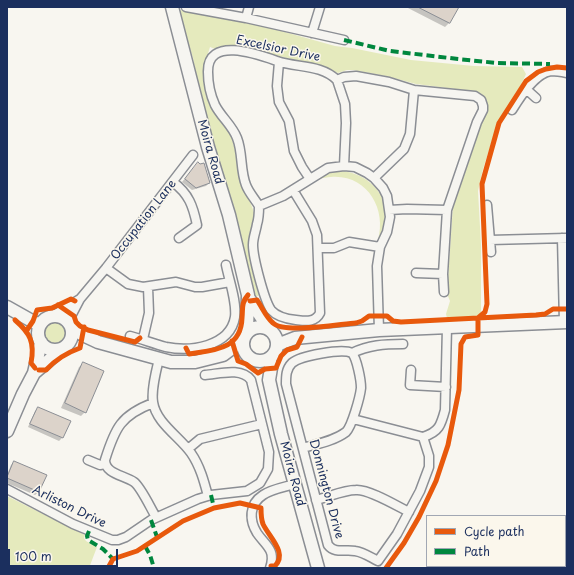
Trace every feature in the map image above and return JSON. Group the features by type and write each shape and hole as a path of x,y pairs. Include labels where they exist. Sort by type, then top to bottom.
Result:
{"street":[{"name":"Moira Road","path":"172,7 208,147 229,215 248,298 245,336"},
{"path":"186,7 246,18 344,40"},
{"path":"246,18 249,7"},
{"path":"312,33 320,7"},
{"name":"Excelsior Drive","path":"259,206 246,187 239,148 235,135 220,113 212,96 208,81 207,66 209,60 217,53 230,50 246,52 280,62 326,72 337,80"},
{"path":"280,62 277,86 279,102 289,121 294,151 310,179"},
{"path":"512,110 526,89 536,79 551,71 567,73"},
{"path":"344,166 346,123 345,104 337,80 356,76 389,82 414,90 475,96 481,100 483,106 447,210 443,274 444,292"},
{"path":"526,89 536,98"},
{"path":"374,178 404,149 410,134 414,90"},
{"name":"Occupation Lane","path":"80,299 106,268 193,155"},
{"path":"293,190 312,221 317,235 320,314 315,319 310,321 288,320 271,310 254,252 254,239 259,206 283,196 328,168 344,166 355,167 374,178 383,188 387,196 390,217 387,232 380,247 377,266 379,330"},
{"path":"173,182 182,188 193,206 197,225 179,238"},
{"path":"487,205 491,252"},
{"path":"389,210 407,208 447,210"},
{"path":"277,345 295,338 379,330 565,322 564,238 490,240"},
{"path":"318,248 334,248 350,242 380,247"},
{"path":"130,336 166,347 186,348 210,344 222,338 230,329 235,316 234,303 226,265"},
{"path":"106,268 128,284 139,287 148,287 176,282 195,287 202,287 230,282"},
{"path":"416,273 443,274"},
{"path":"143,339 149,313 148,287"},
{"name":"Moira Road","path":"248,298 271,331"},
{"path":"80,299 54,315 46,318 39,325 38,337 40,342 44,346 53,350 98,342"},
{"path":"34,373 64,348 72,339 70,325 80,299"},
{"path":"7,307 39,325"},
{"path":"54,315 59,316 83,335 98,342 175,362 195,362 223,355 255,327 260,326 271,331 285,333 295,338"},
{"path":"353,419 423,437 434,432 442,423 445,410 447,327"},
{"path":"223,355 231,358 259,361 270,358 276,350 277,345 275,336 271,331"},
{"path":"245,336 244,350 251,359"},
{"path":"7,431 34,373 40,342"},
{"name":"Donnington Drive","path":"403,344 379,344 369,346 352,353 338,352 300,358 295,360 288,368 286,384 327,542 330,548 337,551 355,551 378,561 397,534 409,512 420,491 429,467 429,456 423,437"},
{"path":"303,448 340,436 349,428 361,390 358,369 352,353"},
{"name":"Moira Road","path":"270,358 271,368 269,380 281,434 318,568"},
{"path":"159,359 153,403 156,412 166,426 188,449 200,469 208,496"},
{"name":"Moira Road","path":"251,359 269,380"},
{"path":"411,370 410,385 446,387"},
{"name":"Arliston Drive","path":"7,489 73,524 112,540 118,540 126,537 156,517 186,504 208,496 248,491 256,487 264,479 268,469 269,458 253,385 248,376 239,372 205,376"},
{"path":"153,403 137,410 119,426 107,452 105,464 108,469 136,484 156,517"},
{"path":"188,449 200,439 262,424"},
{"path":"88,460 100,465 105,464"},
{"path":"270,568 272,558 271,551 253,524 253,506 263,495 295,484"},
{"path":"316,500 352,490 361,490 409,512"}],"green space":[{"path":"187,9 256,24 335,46 411,60 474,66 522,67 526,74 497,125 483,169 478,191 481,245 481,312 478,317 447,318 446,314 450,301 447,294 453,205 477,130 488,108 486,99 481,94 463,90 416,84 386,76 353,70 338,73 320,66 244,48 220,46 215,49 210,47 205,63 208,98 217,115 231,135 241,182 256,218 250,235 250,251 260,295 255,297 249,288 199,93 193,58 178,11"},
{"path":"340,171 356,174 364,178 381,196 386,215 379,240 380,217 377,206 364,187 355,181 344,178 328,177 307,183 325,174"},
{"path":"56,322 60,323 66,329 66,337 60,343 56,344 52,343 46,337 45,333 46,329 52,323"},
{"path":"7,496 85,535 84,538 86,541 97,547 89,568 7,568"}],"building":[{"path":"418,7 459,7 450,23"},
{"path":"198,162 200,164 204,163 210,183 196,188 185,179"},
{"path":"83,362 104,371 86,413 65,403"},
{"path":"38,407 71,421 63,438 30,424"},
{"path":"14,461 47,475 39,492 7,478"}],"marked path":[{"path":"344,40 390,51 458,59 497,63 550,64"},
{"path":"211,495 214,508"},
{"path":"151,520 157,537"},
{"path":"89,531 87,536 88,540 103,549 113,559"},
{"path":"145,546 150,555 154,568"}],"cycle path":[{"path":"386,568 404,543 419,517 436,481 448,445 459,390 461,344 465,337 478,335 478,318 485,312 487,304 482,184 499,123 526,81 538,72 546,69 557,67 567,68"},
{"path":"186,348 189,354 207,351 224,346 237,337 242,318 243,303 248,295"},
{"path":"27,330 33,321 37,310 52,308 71,299 75,301"},
{"path":"250,301 257,300 273,323 288,328 356,323 369,316 387,316 393,321 401,322 536,315 545,314 553,309 567,309"},
{"path":"58,305 74,316 76,322 80,326 88,330 135,342 140,338"},
{"path":"15,320 30,338 32,344 31,363 35,368"},
{"path":"39,370 46,370 62,357 80,348 84,327"},
{"path":"232,341 238,361 246,364 258,373 265,369 276,368 281,356 287,350 297,347 302,337"},
{"path":"108,568 113,559 137,551 183,521 214,508 240,503 261,508 261,518 263,524 278,550 278,561 275,566 271,566"}]}
